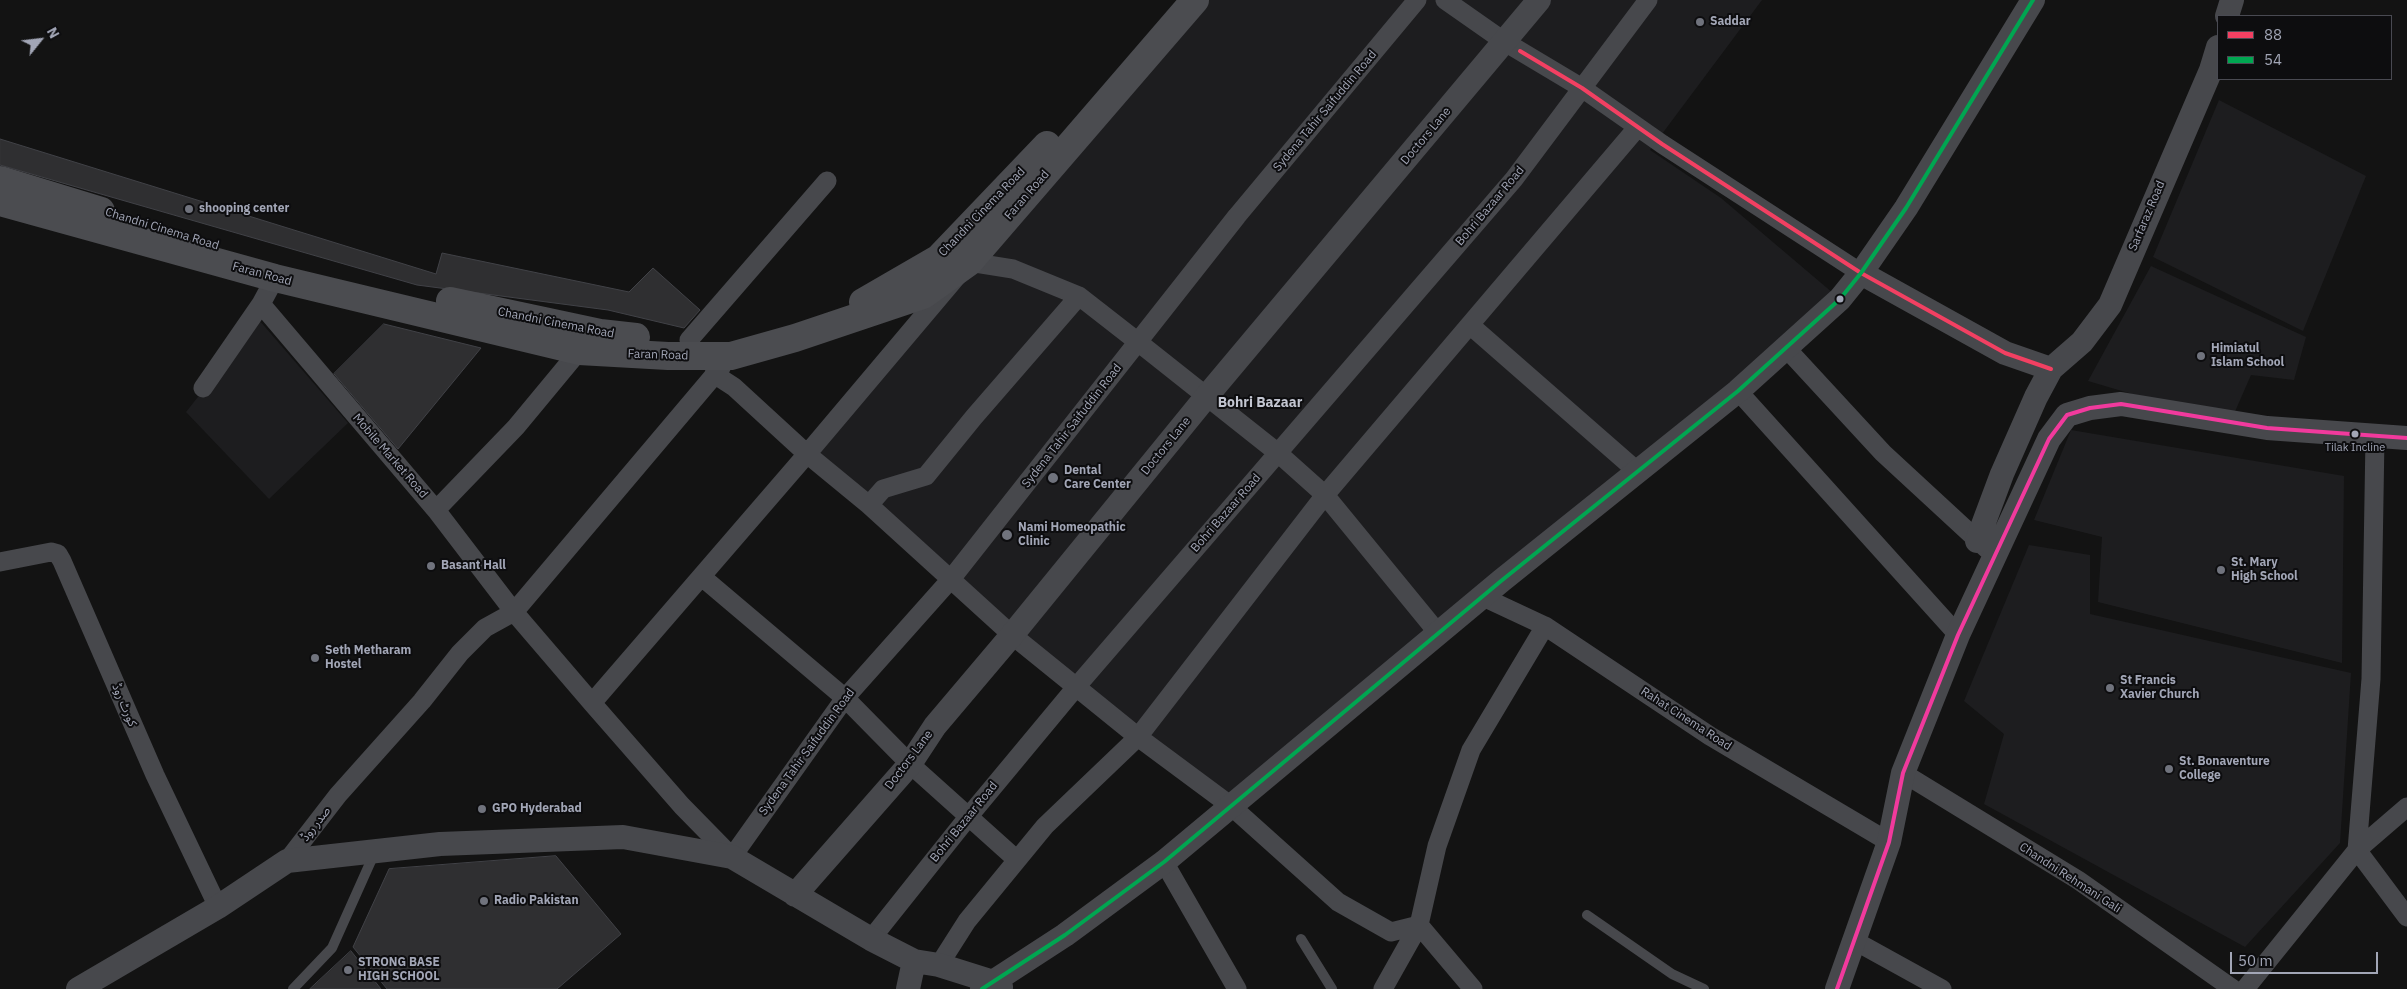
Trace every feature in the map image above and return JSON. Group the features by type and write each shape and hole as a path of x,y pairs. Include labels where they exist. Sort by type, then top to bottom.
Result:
{"main road":[{"name":"Chandni Cinema Road","path":"0,180 267,261 600,333 690,340 765,334 821,319 859,304 888,290 939,258 1121,68 1179,0"},
{"name":"Faran Road","path":"0,202 275,278 579,351 668,356 723,365 795,338 923,295 969,262 1195,0"}],"street":[{"name":"Sydena Tahir Saifuddin Road","path":"732,857 845,698 951,579 1236,216 1417,0"},
{"path":"1445,0 1505,42 1582,88 1637,128 1861,273 2005,352 2051,369 2036,397 2002,474 1985,548 1958,634 1903,773 1889,842 1838,989"},
{"name":"Doctors Lane","path":"795,895 910,764 935,726 1012,635 1206,397 1539,0"},
{"name":"Bohri Bazaar Road","path":"871,939 969,816 1077,686 1514,178 1648,0"},
{"path":"287,861 377,849 440,844 623,838 732,857 871,939 914,961 939,965 994,987 1164,862 1501,581 1738,391 1787,349 1840,299 1861,273 1906,208 2033,0"},
{"path":"2227,15 2232,0"},
{"name":"Sarfaraz Road","path":"2051,369 2082,342 2110,305 2211,70 2217,50"},
{"path":"939,965 966,921 1045,826 1138,737 1325,495 1637,128"},
{"path":"690,340 827,181"},
{"path":"592,703 702,577 969,262 1013,269 1079,296 1138,342 1278,453 1325,495 1438,633"},
{"path":"203,388 261,304 275,278"},
{"path":"869,505 883,489 926,476 974,417 1079,296"},
{"name":"Mobile Market Road","path":"261,304 436,510 514,612 682,806 732,857"},
{"path":"1470,325 1638,472"},
{"path":"1787,349 1883,453 1985,548"},
{"path":"436,510 516,427 579,351"},
{"path":"514,612 723,365 734,387 807,454 869,505 1012,635 1138,737 1231,806 1338,902 1391,932 1419,925"},
{"path":"1738,391 1958,634"},
{"path":"1985,548 2049,439 2067,415 2090,408 2121,404 2267,428 2407,438"},
{"path":"2375,436 2371,679 2357,850 2407,916"},
{"name":"کورٹ روڈ","path":"0,562 50,552 58,554 155,775 218,907"},
{"path":"702,577 845,698 910,764 1017,860"},
{"name":"Rahat Cinema Road","path":"1483,597 1545,626 1710,736 1889,842"},
{"name":"صدر روڈ","path":"78,989 218,907 287,861 338,795 422,701 460,653 485,628 514,612"},
{"path":"1383,989 1419,925 1437,846 1471,750 1545,626"},
{"name":"Chandni Rehmani Gali","path":"1903,773 2078,880 2233,989"},
{"path":"2245,989 2357,850 2407,807"},
{"path":"1164,862 1237,989"},
{"path":"1419,925 1473,989"},
{"path":"1855,941 1942,989"},
{"path":"908,989 914,961"}],"lane":[{"path":"293,989 332,948 377,849"},
{"path":"1587,915 1672,974 1704,989"},
{"path":"1301,940 1332,989"}],"shaded area":[{"name":"Bohri Bazaar","path":"1196,0 1762,0 1650,150 1721,198 1840,299 1231,806 807,454"},
{"path":"2219,100 2366,176 2303,331 2153,257"},
{"name":"Himiatul Islam School","path":"2151,266 2306,337 2294,380 2251,375 2230,423 2088,381"},
{"path":"259,320 348,423 269,499 186,412"},
{"name":"St. Mary High School","path":"2071,430 2344,476 2342,663 2098,602 2102,537 2034,520"},
{"name":"St. Bonaventure College","path":"2029,545 2090,555 2090,614 2351,673 2340,843 2245,947 1984,804 2004,734 1964,701"}],"building":[{"name":"shooping center","path":"0,139 436,274 442,253 629,292 653,268 700,310 684,328 608,310 417,285 0,165"},
{"path":"384,324 481,348 398,449 334,374"},
{"name":"Radio Pakistan","path":"556,856 621,934 557,989 387,989 353,947 389,869"},
{"name":"STRONG BASE HIGH SCHOOL","path":"351,951 381,989 310,989"}],"transit line":[{"name":"54","path":"982,989 1065,935 1164,862 1501,581 1738,391 1840,299 1861,273 1906,208 2033,0"},
{"name":"88","path":"1520,51 1582,88 1662,144 1861,273 2005,353 2051,369"},
{"path":"1837,989 1889,842 1903,773 1958,635 2049,439 2067,415 2090,408 2121,404 2267,428 2407,438"}],"place":[{"name":"Saddar","path":"1700,22"},
{"name":"shooping center","path":"189,209"},
{"name":"Himiatul Islam School","path":"2201,356"},
{"name":"Tilak Incline","path":"2355,434"},
{"name":"Dental Care Center","path":"1053,478"},
{"name":"Nami Homeopathic Clinic","path":"1007,535"},
{"name":"Basant Hall","path":"431,566"},
{"name":"St. Mary High School","path":"2221,570"},
{"name":"Seth Metharam Hostel","path":"315,658"},
{"name":"St Francis Xavier Church","path":"2110,688"},
{"name":"St. Bonaventure College","path":"2169,769"},
{"name":"GPO Hyderabad","path":"482,809"},
{"name":"Radio Pakistan","path":"484,901"},
{"name":"STRONG BASE HIGH SCHOOL","path":"348,970"}],"district":[{"name":"Bohri Bazaar","path":"1260,403"}]}
